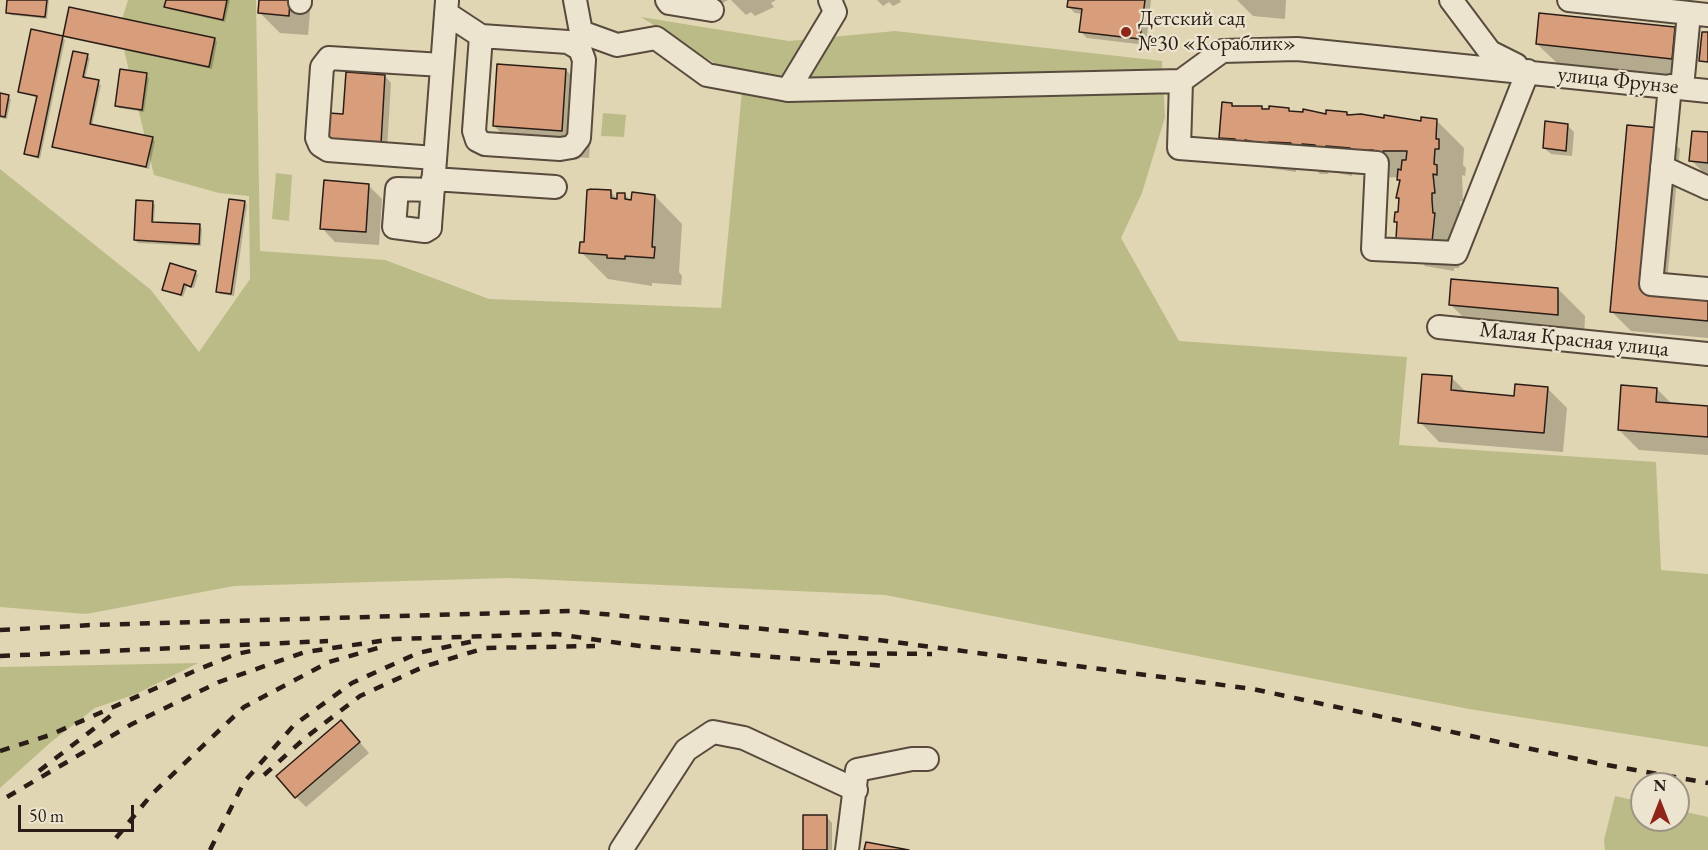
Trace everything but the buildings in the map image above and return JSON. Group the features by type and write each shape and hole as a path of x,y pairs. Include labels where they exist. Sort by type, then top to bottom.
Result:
{"street":[{"path":"574,0 581,32 617,45 656,38 707,75 788,90 1181,81 1179,148 1377,163 1373,249 1456,254 1528,71 1490,52 1451,0"},
{"path":"788,90 835,12 830,0"},
{"path":"1569,0 1699,14 1676,87 1662,167 1651,284 1708,289"},
{"path":"656,38 668,2 712,10"},
{"path":"446,6 481,36 568,42 580,49 584,60 579,138 576,143 560,149 485,144 477,140 474,131 481,36"},
{"path":"434,175 446,6"},
{"name":"улица Фрунзе","path":"1181,81 1222,51 1297,49 1708,91"},
{"path":"442,64 329,58 322,67 317,138 320,146 328,150 434,175 555,187"},
{"path":"1662,167 1708,172"},
{"path":"1662,167 1708,188"},
{"name":"Малая Красная улица","path":"1439,327 1708,354"},
{"path":"621,850 686,750 713,732 744,738 856,790"},
{"path":"847,850 857,770 912,759 927,759"}],"green space":[{"path":"128,0 256,0 260,251 385,260 489,299 721,308 743,81 641,17 789,41 895,31 1162,61 1165,117 1142,193 1121,238 1179,341 1407,357 1399,445 1656,462 1661,570 1708,574 1708,747 1469,709 885,595 508,578 234,586 86,614 0,607 0,169 151,290 199,352 250,279 249,196 219,193 154,175 119,29"},
{"path":"603,113 626,115 624,137 601,136"},
{"path":"276,173 292,175 289,221 272,219"},
{"path":"198,663 136,694 95,708 51,742 0,788 0,667"},
{"path":"1615,796 1630,799 1630,832 1690,832 1690,813 1708,817 1708,850 1605,850 1604,840"}],"railway":[{"path":"0,630 92,625 571,611 871,639 1253,689 1601,764 1708,783"},
{"path":"7,797 132,724 219,682 305,652 394,639 556,634 640,646 885,666"},
{"path":"210,850 244,782 294,725 352,683 418,653 479,640"},
{"path":"0,656 328,641"},
{"path":"264,775 305,738 360,696 423,667 485,648 595,646"},
{"path":"116,838 152,794 244,707 329,662 378,648"},
{"path":"0,751 50,735 236,654 256,650"},
{"path":"827,653 932,654"},
{"path":"39,771 113,714"}],"place":[{"name":"Детский сад №30 «Кораблик»","path":"1126,32"}]}
